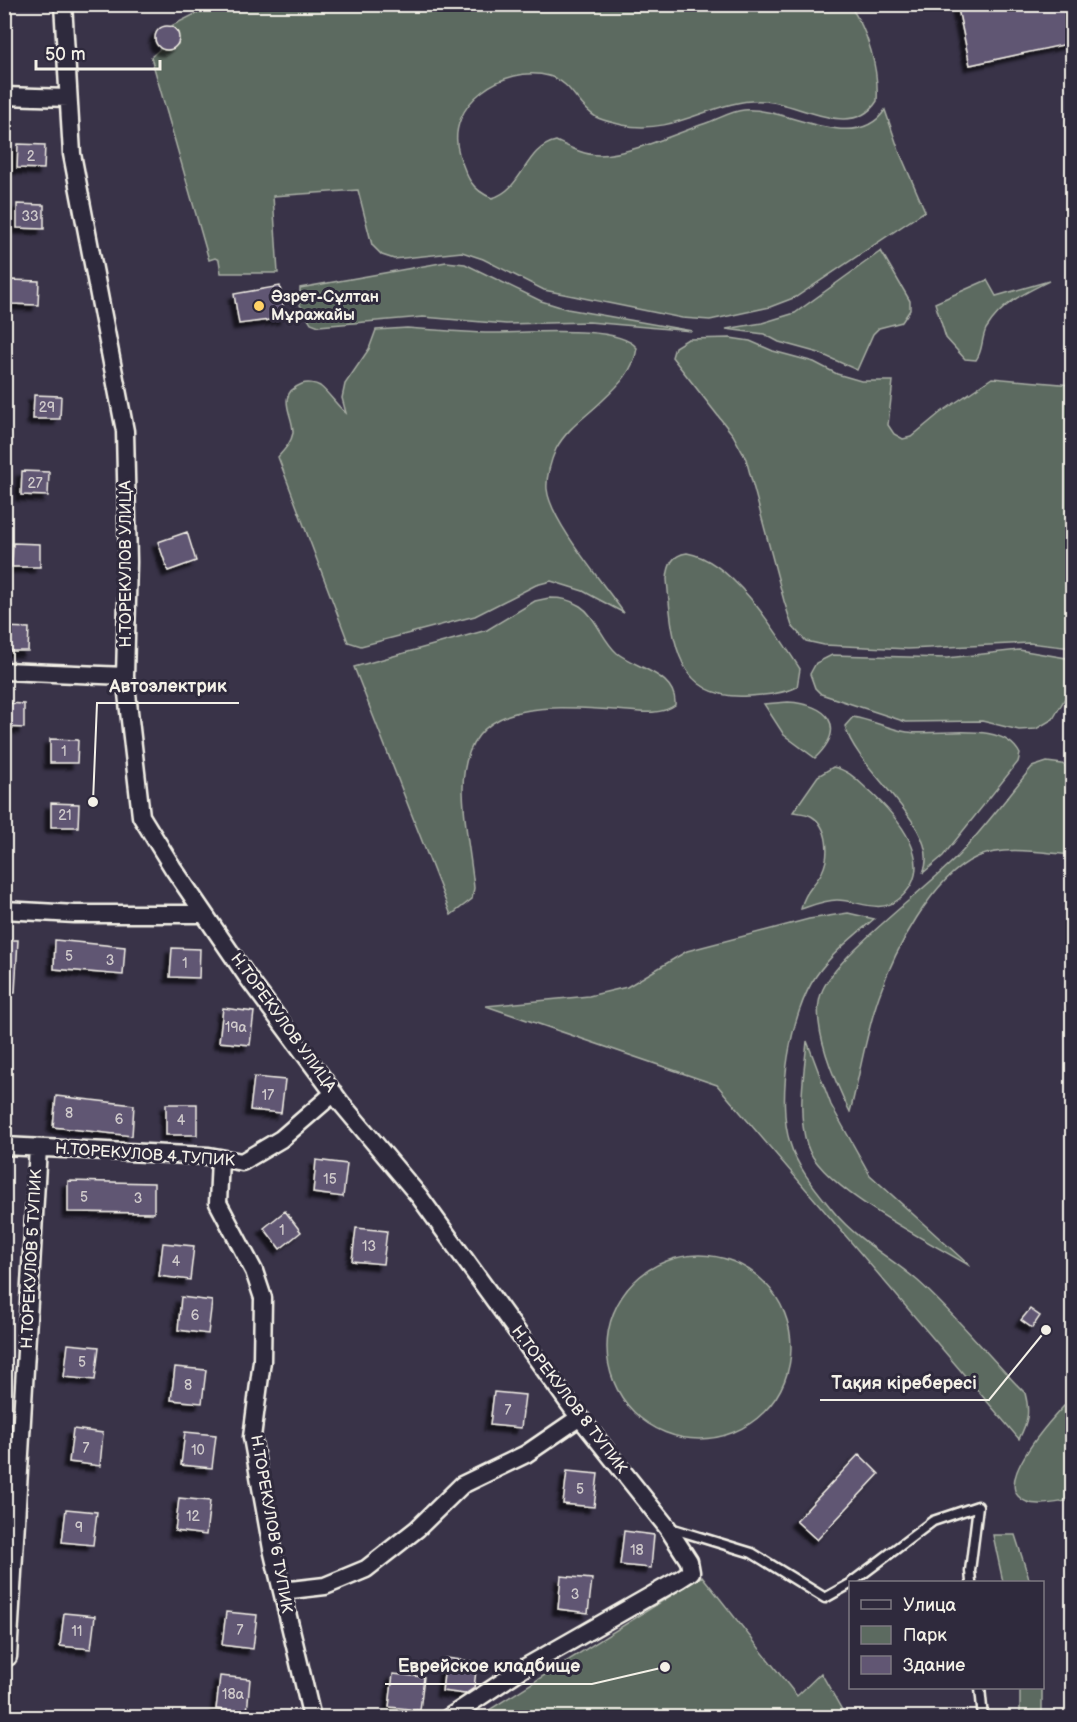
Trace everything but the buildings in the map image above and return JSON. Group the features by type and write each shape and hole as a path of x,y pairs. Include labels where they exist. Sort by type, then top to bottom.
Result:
{"street":[{"name":"Н.ТОРЕКУЛОВ УЛИЦА","path":"63,4 72,154 125,431 128,562 125,676 141,816 204,914 334,1093 419,1196 474,1271"},
{"path":"4,96 68,98"},
{"path":"4,670 125,676"},
{"path":"4,910 75,914 204,914"},
{"name":"Н.ТОРЕКУЛОВ 4 ТУПИК","path":"4,1146 220,1158 242,1162 281,1139 334,1093"},
{"name":"Н.ТОРЕКУЛОВ 5 ТУПИК","path":"8,1657 17,1485 28,1352 38,1148"},
{"name":"Н.ТОРЕКУЛОВ 6 ТУПИК","path":"220,1158 218,1203 255,1271 263,1298 262,1361 252,1437 282,1591 312,1718"},
{"name":"Н.ТОРЕКУЛОВ 8 ТУПИК","path":"448,1718 522,1669 691,1572 688,1561 667,1527 580,1417 474,1271"},
{"path":"282,1591 325,1586 366,1569 417,1528 462,1485 526,1454 580,1417"}],"lane":[{"path":"854,1581 933,1521 978,1506 970,1571 971,1581"},
{"path":"667,1527 752,1553 825,1598 849,1584"},
{"path":"980,1689 983,1718"}],"green space":[{"path":"213,5 849,5 862,26 874,63 877,101 866,113 854,118 839,119 764,101 728,105 661,125 642,127 622,125 596,117 557,79 532,74 514,76 497,82 469,104 461,119 457,136 459,154 464,168 474,186 492,198 511,186 537,152 545,145 556,141 588,154 611,154 654,142 744,110 780,115 820,126 856,129 872,123 885,110 899,151 925,211 796,297 770,307 710,320 682,318 544,290 483,259 462,252 394,259 382,255 372,245 358,190 273,196 278,273 221,273 219,260 215,258 209,260 151,57 161,48 168,50 178,44 178,33 169,27"},
{"path":"881,251 910,301 910,310 902,322 879,328 873,334 857,370 819,353 779,342 764,334 726,329 762,323 795,313"},
{"path":"446,262 465,264 541,301 567,309 692,331 589,322 506,324 423,317 319,326 311,323 300,305 300,288"},
{"path":"987,280 996,296 1049,281 1006,306 986,329 976,360 965,359 946,338 935,303"},
{"path":"407,328 485,333 589,333 626,340 637,348 633,363 620,383 571,428 556,449 547,484 550,502 567,535 624,613 583,591 551,581 536,585 475,616 361,646 348,642 278,457 289,443 293,433 287,400 294,389 304,383 309,383 320,386 346,413 342,398 345,384 369,349 376,330"},
{"path":"730,338 750,341 773,351 814,362 837,374 861,381 893,381 888,425 894,434 903,439 911,437 940,413 992,378 1072,385 1072,648 1029,643 908,649 824,645 806,641 792,626 746,459 733,435 672,357 675,347 688,339"},
{"path":"687,553 704,559 720,569 752,600 800,669 797,687 767,695 723,695 705,688 691,676 675,642 667,579 668,569 674,558"},
{"path":"549,598 569,600 586,610 617,653 654,673 670,686 675,705 662,711 647,712 539,709 515,713 494,722 478,736 467,758 463,788 474,888 472,899 451,915 354,667 487,630 535,601"},
{"path":"1019,650 1072,659 1072,686 1053,719 1036,729 1019,730 982,721 906,722 821,694 815,688 810,674 816,663 832,655 947,658"},
{"path":"788,702 813,707 828,719 831,727 830,736 815,758 784,735 764,704"},
{"path":"853,717 907,732 969,732 1000,736 1012,743 1020,754 1018,762 943,856 923,873 926,856 921,838 911,819 853,744 845,726"},
{"path":"1047,762 1062,764 1072,771 1072,855 1024,851 988,853 960,867 930,898 894,959 879,996 870,1024 850,1112 826,1055 819,1022 821,994 829,979 862,942 959,855 1032,767"},
{"path":"833,767 852,775 878,799 901,826 909,840 915,855 916,871 911,885 892,904 868,906 832,900 801,909 804,899 822,872 827,850 824,834 817,821 809,815 793,812 818,776"},
{"path":"848,913 874,919 822,968 807,992 799,1012 788,1057 785,1081 784,1104 790,1143 809,1179 843,1222 932,1294 1025,1393 1027,1416 1019,1439 717,1085 486,1006 589,996 627,987 687,951 809,919"},
{"path":"807,1041 831,1105 870,1175 970,1266 878,1213 832,1179 816,1162 807,1145 802,1120"},
{"path":"699,1255 734,1262 764,1282 784,1312 791,1347 784,1382 764,1412 734,1432 699,1439 664,1432 634,1412 614,1382 607,1347 614,1312 634,1282 664,1262"},
{"path":"1072,1398 1072,1500 1044,1504 1029,1503 1018,1496 1014,1486 1016,1474 1032,1444"},
{"path":"993,1535 1015,1535 1030,1581 1003,1581"},
{"path":"702,1576 797,1696 821,1673 846,1717 478,1717"},
{"path":"1020,1689 1042,1689 1042,1717 1020,1717"}],"place":[{"name":"Әзрет-Сұлтан Мұражайы","path":"259,306"},
{"name":"Автоэлектрик","path":"93,802"},
{"name":"Тақия кіребересі","path":"1046,1330"},
{"name":"Еврейское кладбище","path":"665,1667"}]}
